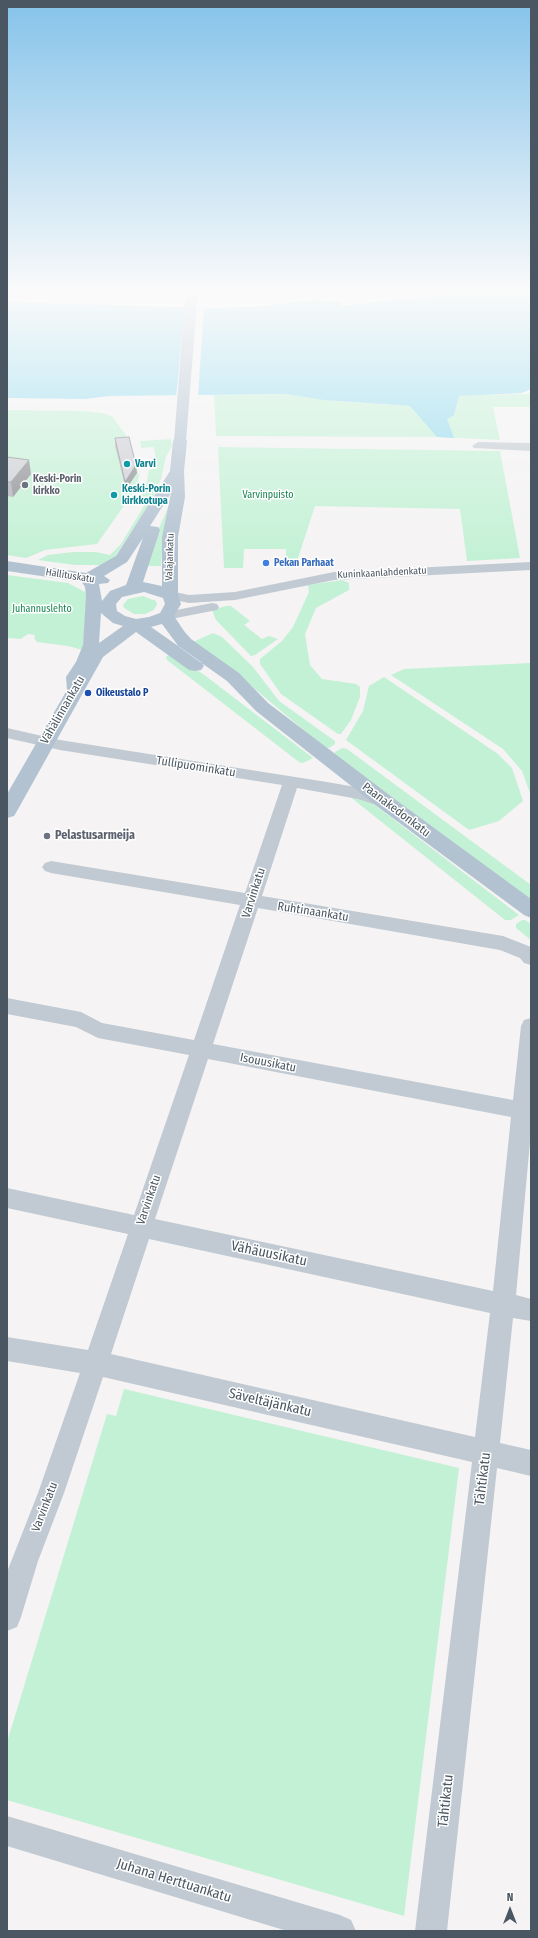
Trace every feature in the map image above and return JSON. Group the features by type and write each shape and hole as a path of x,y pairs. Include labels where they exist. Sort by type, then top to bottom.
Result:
{"main road":[{"name":"Valajankatu","path":"166,616 173,604 170,595 169,551 178,497 177,471 180,441 182,379"},
{"name":"Valajankatu","path":"133,588 148,541 177,471"},
{"path":"75,689 75,678 85,662 91,645 94,596 93,587 88,578 112,566 122,559 177,471"},
{"name":"Hallituskatu","path":"7,566 124,584 133,588"},
{"path":"166,616 152,622 136,624 113,617 107,608 110,599 116,594 133,588 153,588 170,595"},
{"name":"Paanakedonkatu","path":"166,616 177,634 185,642 233,677 262,707"},
{"name":"Vähälinnankatu","path":"7,811 45,741 96,654 136,624"},
{"name":"Paanakedonkatu","path":"136,624 171,650 222,684 262,707 385,802 531,910"},
{"path":"75,689 89,679 101,660 114,650 139,644 171,650"}],"street":[{"path":"478,446 531,447"},
{"name":"Kuninkaanlahdenkatu","path":"170,595 188,599 235,596 303,581 334,576 531,566"},
{"name":"Kuninkaanlahdenkatu","path":"166,616 207,608 235,596"},
{"name":"Tullipuominkatu","path":"7,733 45,741 327,787 360,794 385,802"},
{"name":"Varvinkatu","path":"7,1617 24,1561 51,1493 140,1226 252,902 291,782"},
{"name":"Ruhtinaankatu","path":"51,867 502,943 529,956"},
{"name":"Isouusikatu","path":"7,1006 81,1020 98,1030 526,1111"},
{"name":"Tähtikatu","path":"431,1931 526,1111 531,1026"},
{"name":"Vähäuusikatu","path":"7,1198 531,1310"},
{"name":"Säveltäjänkatu","path":"7,1349 95,1364 531,1463"},
{"name":"Juhana Herttuankatu","path":"7,1831 340,1931"}],"green space":[{"path":"531,391 531,407 493,407 500,440 437,437 216,436 214,395 286,394 346,402 410,406 468,395 528,394"},
{"path":"7,410 83,411 103,413 113,417 130,441 139,476 137,487 97,544 45,550 26,558 7,555"},
{"path":"171,439 172,446 166,457 161,479 151,502 114,558 106,565 75,565 38,560 48,555 73,552 96,552 110,555 121,544 147,501 139,499 146,485 149,470 157,468 154,447 141,448 140,441"},
{"name":"Varvinpuisto","path":"218,447 500,451 520,558 467,561 460,509 315,506 295,567 286,568 286,549 244,549 243,568 224,568"},
{"path":"171,501 163,539 161,566 145,566 148,552"},
{"name":"Juhannuslehto","path":"7,575 68,583 85,592 87,594 83,650 68,646 37,642 34,638 35,635 28,634 21,639 7,638"},
{"path":"342,580 349,583 349,590 316,608 305,634 310,665 322,679 356,684 360,687 360,697 351,720 341,734 338,734 281,694 260,664 260,659 282,641 293,627 309,592 308,585"},
{"path":"143,596 156,601 157,604 154,610 145,614 134,614 124,608 123,605 128,599"},
{"path":"231,606 250,621 244,625 262,639 269,636 278,639 255,655 251,656 216,620 212,610"},
{"path":"213,633 222,637 253,667 279,701 335,741 335,744 329,748 324,747 230,668 193,642"},
{"path":"170,654 203,674 313,758 303,763 299,762 167,660 166,657"},
{"path":"531,663 531,796 522,771 503,749 391,675 404,669"},
{"path":"384,677 498,754 512,768 523,801 499,821 469,830 346,740 363,711 369,686"},
{"path":"342,748 347,749 531,885 531,900 334,754"},
{"path":"349,796 375,805 519,915 511,920 505,920"},
{"path":"522,920 525,920 531,924 531,940 516,928 516,924"},
{"path":"124,1389 459,1468 404,1916 7,1800 7,1742 107,1414 116,1416"}],"water":[{"path":"7,379 531,379 531,389 522,393 459,396 454,415 447,419 454,438 437,437 410,406 324,400 286,394 109,396 86,399 7,398"}],"pier":[{"path":"178,379 199,379 198,397 176,398"}],"building":[{"name":"Varvi","path":"129,437 136,465 125,482 115,438"},
{"path":"7,457 29,460 11,482 7,482"}],"place":[{"name":"Varvi","path":"127,464"},
{"name":"Keski-Porin kirkko","path":"25,485"},
{"name":"Keski-Porin kirkkotupa","path":"114,495"},
{"name":"Pekan Parhaat","path":"266,563"},
{"name":"Oikeustalo P","path":"88,693"},
{"name":"Pelastusarmeija","path":"47,836"}]}
